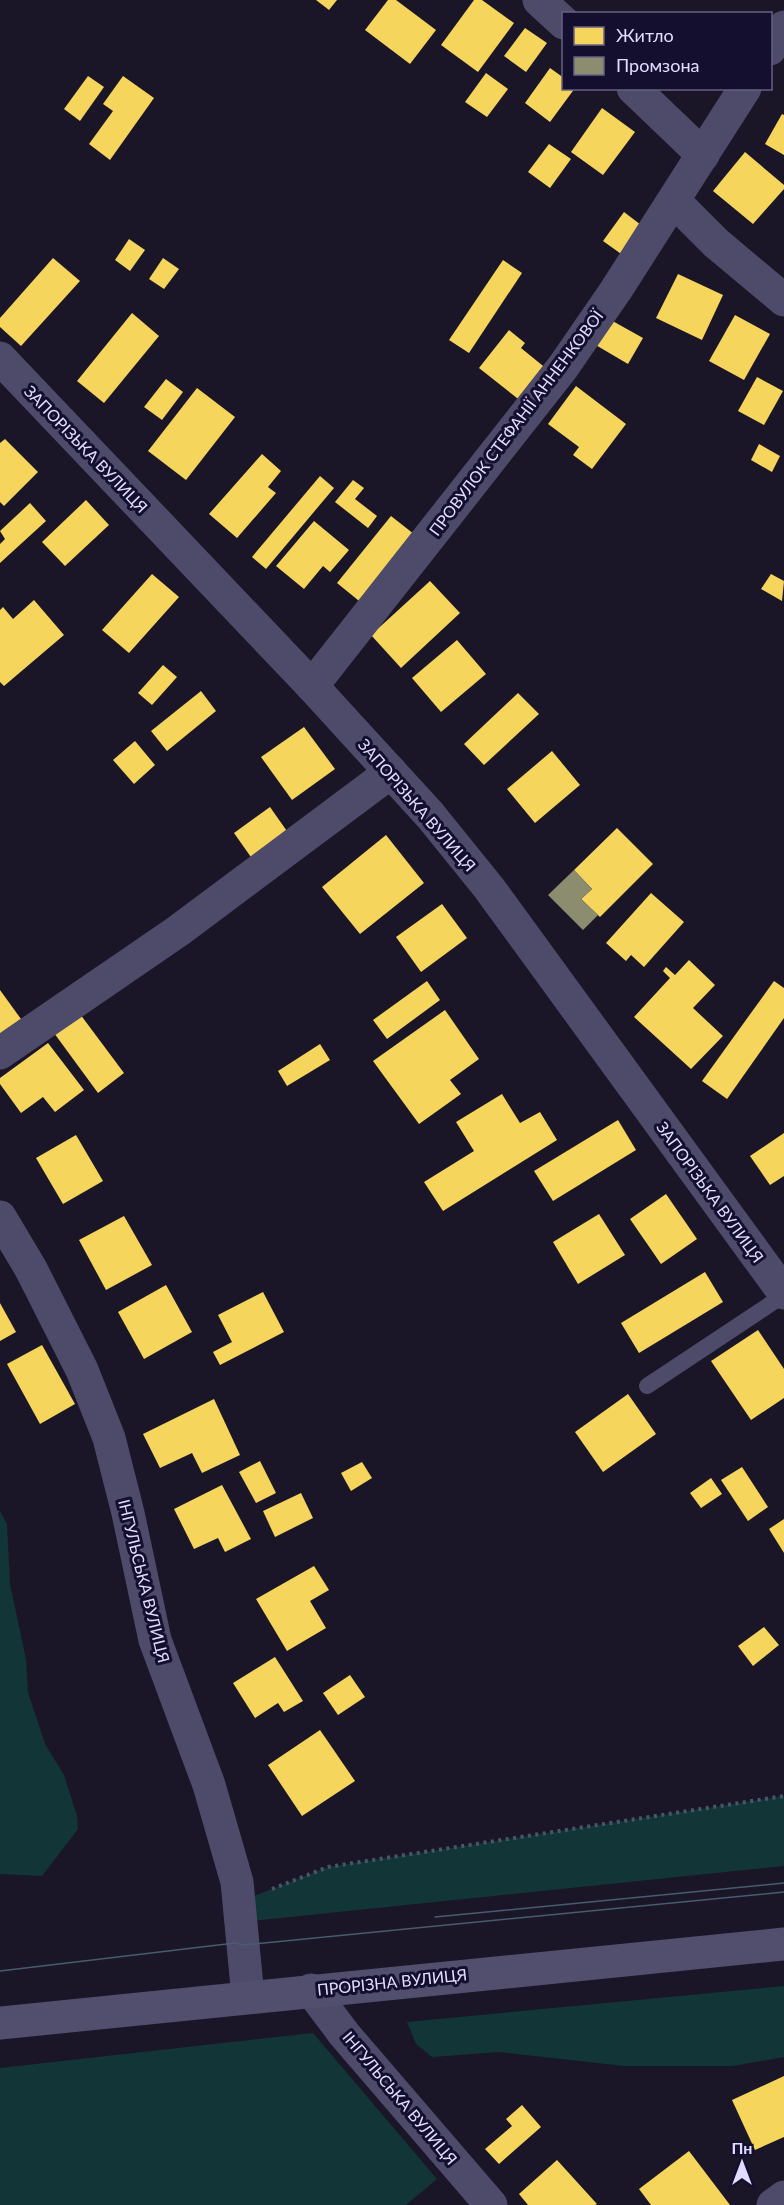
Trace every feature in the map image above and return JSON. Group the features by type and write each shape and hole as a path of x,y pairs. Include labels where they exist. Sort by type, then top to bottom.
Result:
{"main road":[{"name":"ПРОРІЗНА ВУЛИЦЯ","path":"0,2023 784,1944"}],"street":[{"path":"538,0 562,21"},
{"path":"772,47 784,27"},
{"path":"635,90 703,155"},
{"name":"ПРОВУЛОК СТЕФАНІЇ АННЕНКОВОЇ","path":"312,686 563,367 674,201 744,90"},
{"path":"674,201 716,243 784,300"},
{"name":"ЗАПОРІЗЬКА ВУЛИЦЯ","path":"0,358 312,686 430,815 489,888 784,1294"},
{"path":"0,1053 178,931 391,772"},
{"name":"ІНГУЛЬСЬКА ВУЛИЦЯ","path":"0,1217 31,1269 82,1370 109,1438 128,1513 154,1640 208,1785 237,1882 248,1997"},
{"name":"ІНГУЛЬСЬКА ВУЛИЦЯ","path":"311,1990 344,2034 491,2205"},
{"path":"773,2205 784,2197"}],"lane":[{"path":"647,1386 784,1294"}],"path":[{"path":"240,1902 328,1868 784,1796"}],"green space":[{"path":"0,1511 7,1524 10,1584 26,1659 28,1692 45,1744 64,1775 77,1816 78,1829 42,1876 0,1874"},
{"path":"784,1796 784,1866 241,1922 239,1902 328,1867"},
{"path":"784,1986 784,2057 733,2066 624,2066 500,2052 432,2057 416,2044 407,2022"},
{"path":"313,2033 437,2179 406,2205 0,2205 0,2068"}],"building: Житло":[{"path":"316,0 337,0 329,10"},
{"path":"388,0 396,0 436,30 410,64 365,30"},
{"path":"474,0 482,0 514,23 478,72 441,45"},
{"path":"525,28 547,43 526,72 504,56"},
{"path":"550,68 562,77 562,90 574,90 550,122 525,103"},
{"path":"486,73 508,89 487,117 465,102"},
{"path":"88,76 104,87 80,121 64,109"},
{"path":"123,76 154,98 110,160 89,144 113,111 103,104"},
{"path":"602,108 635,132 603,175 571,152"},
{"path":"782,114 784,115 784,155 765,144"},
{"path":"549,144 571,159 550,188 528,172"},
{"path":"745,152 784,185 784,189 753,224 713,191"},
{"path":"624,212 645,228 624,256 603,241"},
{"path":"129,239 145,250 130,271 115,260"},
{"path":"53,258 80,281 21,346 0,327 0,318"},
{"path":"163,258 179,269 164,289 149,279"},
{"path":"503,260 522,273 469,353 449,340"},
{"path":"678,274 723,295 702,340 656,318"},
{"path":"132,313 159,336 104,403 77,381"},
{"path":"735,315 770,334 744,380 709,361"},
{"path":"609,319 643,338 628,364 594,344"},
{"path":"509,330 525,343 521,348 548,370 522,402 479,368"},
{"path":"757,377 783,391 764,425 738,411"},
{"path":"166,379 183,392 162,420 144,407"},
{"path":"576,386 626,424 592,469 573,455 579,447 548,424"},
{"path":"197,388 235,417 186,480 148,451"},
{"path":"5,439 38,472 4,506 0,502 0,443"},
{"path":"759,444 780,456 772,472 751,460"},
{"path":"262,454 281,471 268,487 276,493 237,538 209,514"},
{"path":"320,476 334,488 266,569 252,557"},
{"path":"353,480 364,488 355,499 377,516 368,528 335,502"},
{"path":"86,500 109,525 65,566 42,542"},
{"path":"30,503 46,521 0,563 0,544 5,539 0,531"},
{"path":"391,516 419,538 364,605 337,583"},
{"path":"314,521 349,550 330,572 323,566 304,589 276,566"},
{"path":"152,574 179,597 129,653 102,630"},
{"path":"771,574 784,581 782,601 761,589"},
{"path":"430,581 460,613 401,668 371,635"},
{"path":"34,600 64,635 4,686 0,682 0,610 3,607 13,619"},
{"path":"457,640 486,674 441,712 412,678"},
{"path":"163,665 177,677 152,705 138,693"},
{"path":"201,691 216,711 167,751 151,731"},
{"path":"518,693 539,714 484,765 464,744"},
{"path":"304,727 335,769 292,800 261,757"},
{"path":"135,741 155,765 134,784 113,760"},
{"path":"552,751 580,785 535,823 507,789"},
{"path":"270,807 289,834 253,860 234,833"},
{"path":"617,828 653,864 600,917 581,899 592,889 574,870"},
{"path":"386,835 424,883 360,934 322,887"},
{"path":"651,893 684,922 644,967 631,955 626,961 606,943"},
{"path":"442,904 467,938 421,972 396,937"},
{"path":"689,960 715,985 693,1008 723,1036 691,1069 634,1017 670,978 663,971 666,967 675,975"},
{"path":"427,981 440,1000 387,1039 373,1020"},
{"path":"774,981 784,988 784,1018 727,1099 702,1081"},
{"path":"0,990 21,1019 0,1034"},
{"path":"445,1010 479,1059 450,1080 461,1094 419,1124 373,1061"},
{"path":"80,1014 124,1073 98,1093 54,1033"},
{"path":"48,1043 84,1090 55,1112 43,1097 21,1113 0,1084 0,1078"},
{"path":"320,1044 330,1060 287,1086 278,1071"},
{"path":"502,1094 520,1123 540,1112 557,1140 443,1211 424,1182 474,1151 456,1122"},
{"path":"618,1120 636,1150 553,1201 534,1171"},
{"path":"784,1133 784,1176 770,1185 750,1156"},
{"path":"76,1135 103,1181 63,1204 36,1158"},
{"path":"666,1194 697,1239 661,1264 630,1219"},
{"path":"599,1214 625,1255 578,1284 553,1242"},
{"path":"124,1216 152,1265 106,1290 79,1240"},
{"path":"705,1272 723,1302 639,1353 621,1323"},
{"path":"166,1285 192,1332 144,1359 118,1312"},
{"path":"263,1292 284,1332 220,1365 213,1352 232,1342 218,1315"},
{"path":"0,1303 16,1332 0,1341"},
{"path":"758,1330 784,1369 784,1398 751,1420 711,1361"},
{"path":"42,1345 75,1404 40,1424 7,1364"},
{"path":"628,1394 656,1434 603,1472 575,1432"},
{"path":"214,1399 240,1455 202,1473 192,1453 160,1468 143,1434"},
{"path":"260,1461 276,1493 256,1503 239,1472"},
{"path":"362,1462 372,1478 351,1491 341,1473"},
{"path":"742,1467 768,1507 748,1521 721,1480"},
{"path":"711,1478 722,1494 701,1508 690,1493"},
{"path":"222,1485 251,1539 225,1552 218,1538 194,1549 174,1509"},
{"path":"301,1493 313,1518 275,1537 263,1511"},
{"path":"784,1519 784,1553 769,1529"},
{"path":"314,1566 329,1590 310,1601 326,1628 287,1651 256,1599"},
{"path":"764,1627 779,1645 753,1666 738,1646"},
{"path":"275,1657 303,1701 284,1712 278,1703 255,1718 233,1683"},
{"path":"350,1675 365,1697 338,1715 323,1693"},
{"path":"320,1730 355,1781 302,1816 268,1765"},
{"path":"784,2076 784,2137 755,2150 732,2100"},
{"path":"522,2105 541,2127 499,2164 485,2149 512,2126 506,2119"},
{"path":"689,2151 730,2205 651,2205 639,2189"},
{"path":"557,2160 597,2204 528,2205 519,2194"}],"building: Промзона":[{"path":"574,870 592,889 581,899 598,915 583,930 548,895"}],"tram line":[{"path":"435,1917 784,1883"},
{"path":"0,1971 235,1943 243,1945 784,1892"}]}
